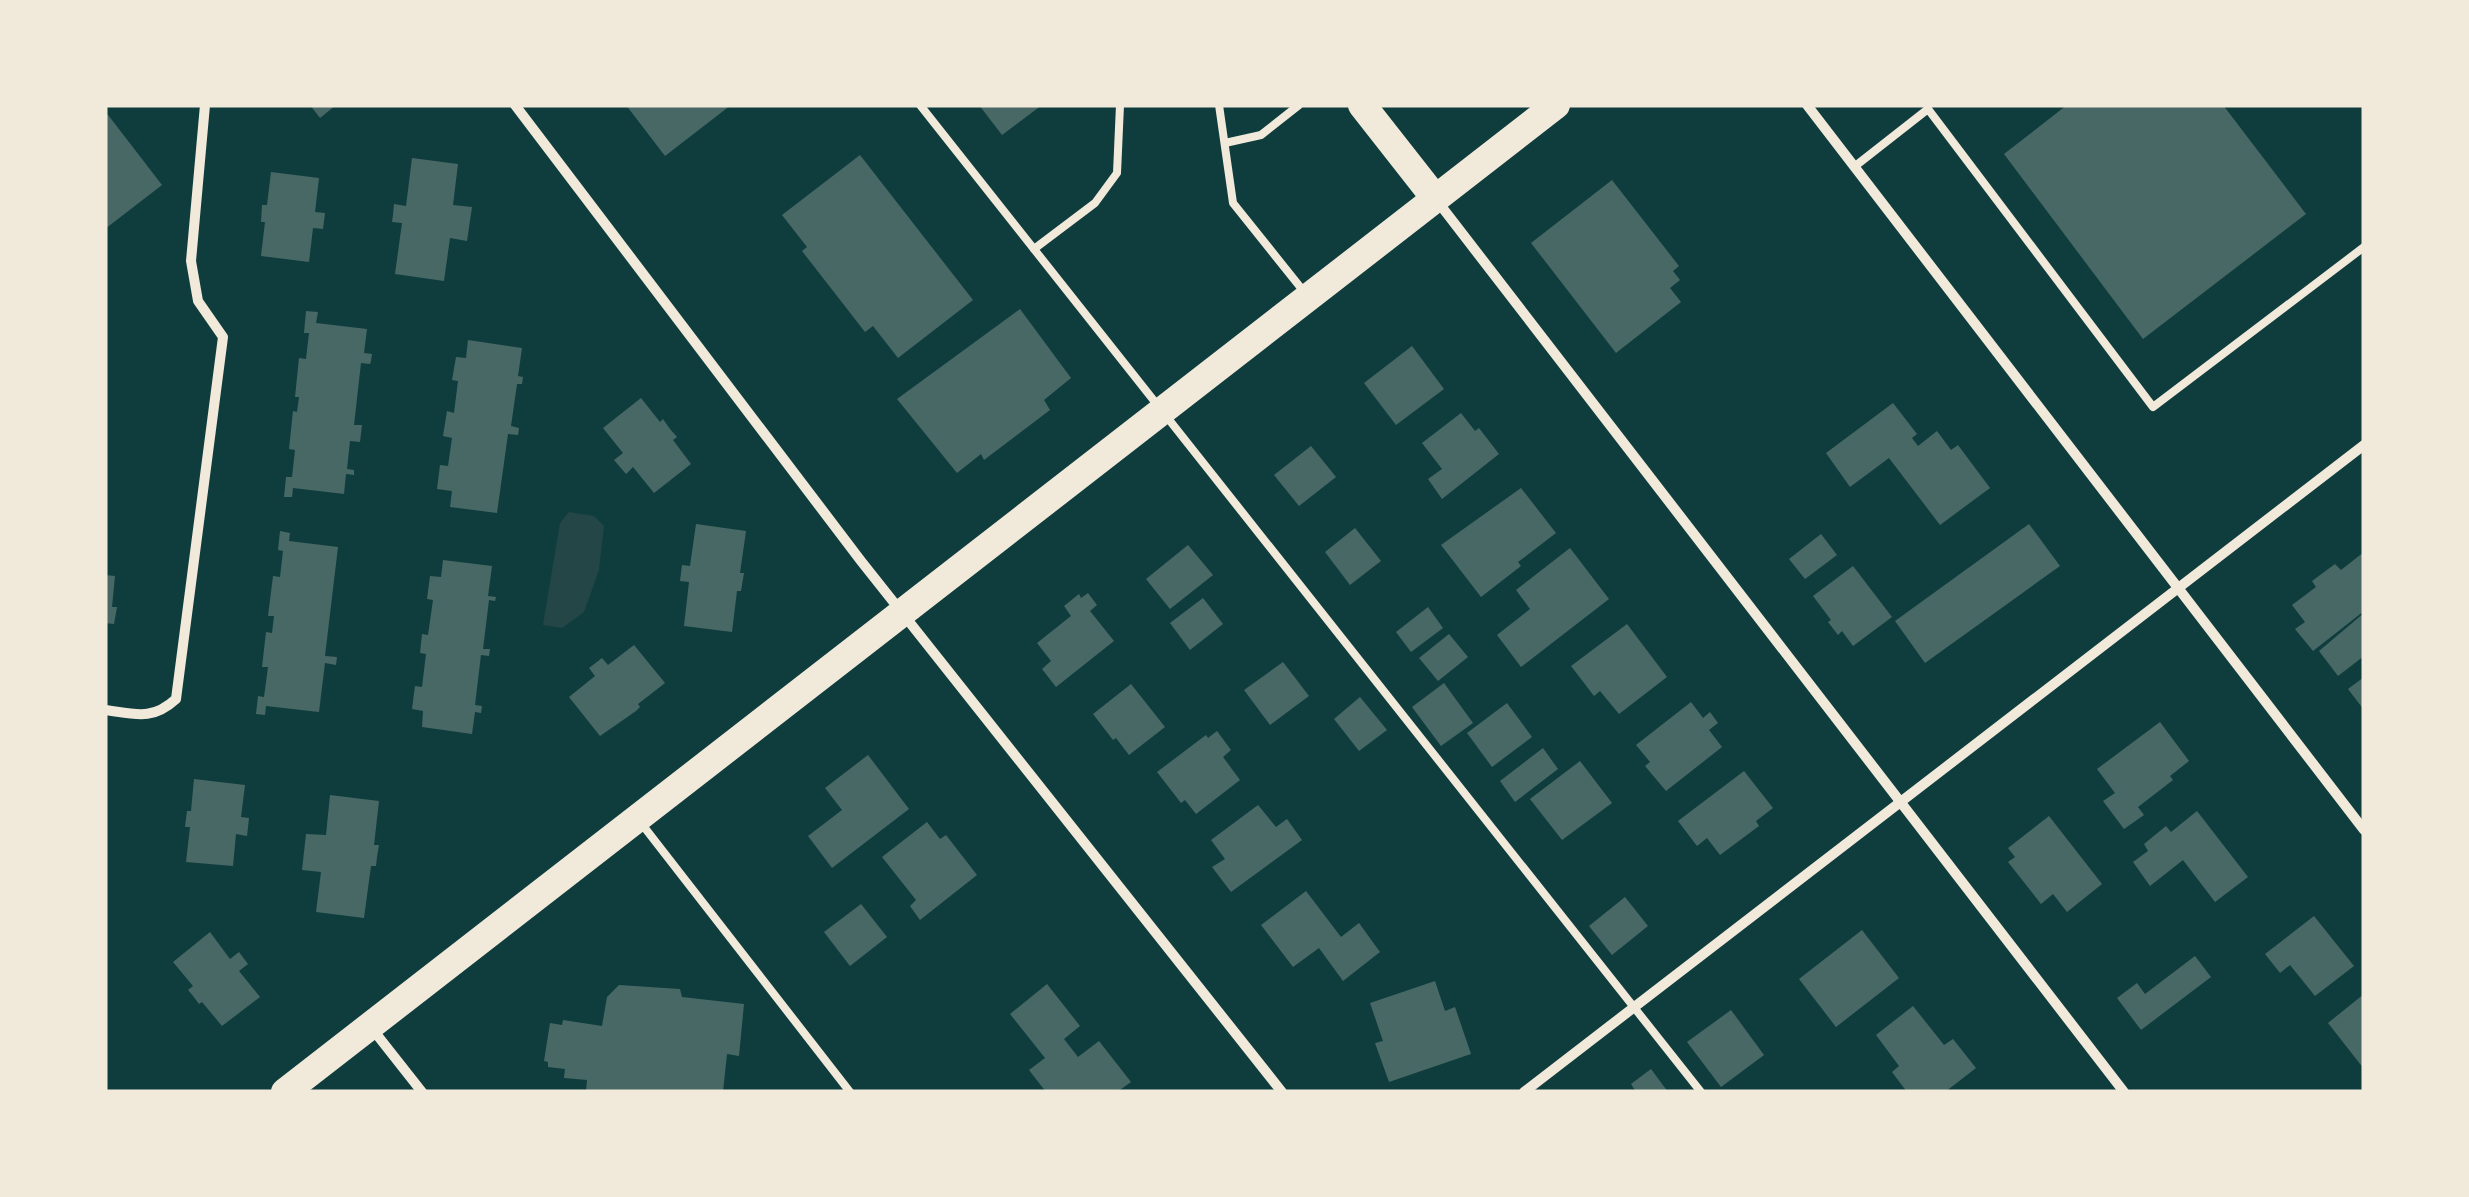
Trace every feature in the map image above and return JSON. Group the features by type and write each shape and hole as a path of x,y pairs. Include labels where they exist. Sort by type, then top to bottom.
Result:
{"highway":[{"path":"1362,105 1434,198"},
{"path":"285,1092 1556,105"}],"street":[{"path":"105,710 148,715 163,712 176,699 222,337 198,302 190,260 205,105"},
{"path":"514,105 902,614 1282,1092"},
{"path":"1807,105 2364,830"},
{"path":"1434,198 2124,1092"},
{"path":"1524,1092 2364,445"},
{"path":"370,1026 422,1092"}],"lane":[{"path":"920,105 1701,1092"},
{"path":"1034,249 1096,203 1116,173 1120,105"},
{"path":"1219,105 1233,204 1308,297"},
{"path":"1224,143 1261,135 1299,105"},
{"path":"1854,167 1928,109 2153,407 2364,247"},
{"path":"638,819 850,1092"}],"shaded area":[{"path":"569,512 594,516 604,526 599,570 584,612 562,628 543,625 560,523"}],"building":[{"path":"310,105 336,105 320,118"},
{"path":"626,105 731,105 665,156"},
{"path":"979,105 1042,105 1002,135"},
{"path":"2067,105 2223,105 2306,214 2143,339 2004,154"},
{"path":"105,111 162,185 105,229"},
{"path":"860,155 973,300 898,358 873,326 865,332 802,251 807,247 782,215"},
{"path":"412,158 458,164 453,205 472,207 467,241 450,238 444,281 395,274 402,223 392,222 394,204 406,206"},
{"path":"271,172 319,178 315,212 325,213 323,229 313,228 309,262 261,256 265,222 261,222 262,205 267,205"},
{"path":"1612,180 1679,266 1673,271 1680,280 1670,288 1681,302 1616,353 1531,243"},
{"path":"1020,309 1071,378 1044,400 1050,410 984,460 981,454 957,473 897,399"},
{"path":"306,311 318,312 316,323 367,329 364,353 372,354 370,364 361,363 354,425 362,425 360,442 350,441 347,469 354,470 354,475 346,474 344,494 293,488 292,497 284,497 286,477 292,477 295,450 289,449 293,411 297,412 299,397 295,397 299,358 306,359"},
{"path":"468,340 522,348 518,376 523,377 522,384 517,384 511,426 519,428 518,435 508,434 497,513 450,507 452,491 437,489 440,465 448,466 452,438 443,436 447,411 454,413 458,381 452,380 456,357 466,358"},
{"path":"1412,346 1444,389 1396,425 1364,383"},
{"path":"641,398 677,437 673,440 691,464 654,493 633,467 626,474 614,460 623,453 603,428"},
{"path":"1893,403 1917,434 1912,438 1918,446 1937,431 1951,450 1958,445 1990,488 1940,525 1889,458 1850,487 1826,453"},
{"path":"1461,413 1475,431 1479,428 1499,454 1442,499 1428,479 1442,469 1422,443"},
{"path":"1311,446 1336,477 1299,506 1274,475"},
{"path":"1521,488 1556,533 1481,597 1441,545"},
{"path":"696,524 746,531 740,573 744,573 741,591 737,591 732,632 684,626 689,582 680,581 682,565 690,566"},
{"path":"2029,524 2060,566 1925,663 1895,621"},
{"path":"1355,528 1381,561 1350,585 1325,552"},
{"path":"280,531 290,533 289,541 338,547 325,656 337,657 336,665 325,663 319,712 266,706 265,715 256,714 258,696 264,697 268,667 262,667 266,632 272,633 274,616 268,616 273,576 280,577"},
{"path":"1821,534 1837,555 1805,579 1789,559"},
{"path":"1188,545 1213,575 1170,609 1146,579"},
{"path":"1570,548 1609,599 1521,667 1497,635 1530,609 1516,590"},
{"path":"2364,552 2364,611 2313,651 2295,629 2305,622 2292,605 2316,587 2312,581 2335,564 2341,570"},
{"path":"443,560 492,566 488,596 496,597 495,601 489,600 483,649 490,649 489,656 481,655 475,705 482,706 481,713 475,712 472,734 422,727 423,711 412,709 415,686 422,687 426,654 420,653 422,634 428,635 433,600 427,599 430,576 441,577"},
{"path":"1853,566 1892,617 1853,646 1842,631 1838,635 1813,596"},
{"path":"105,575 115,576 114,624 105,623"},
{"path":"1088,593 1097,605 1090,611 1114,641 1056,687 1042,669 1051,661 1037,643 1071,616 1064,606 1079,594 1081,598"},
{"path":"1203,598 1223,624 1190,650 1170,623"},
{"path":"1428,607 1443,628 1411,652 1396,632"},
{"path":"2364,613 2364,656 2338,676 2319,651"},
{"path":"1627,624 1667,677 1619,714 1600,691 1594,696 1571,666"},
{"path":"1449,634 1468,657 1438,681 1419,658"},
{"path":"634,645 665,683 638,704 636,711 600,736 569,697 595,676 589,668 602,658 608,665"},
{"path":"1283,662 1309,696 1270,725 1244,690"},
{"path":"2364,677 2364,710 2348,689"},
{"path":"1444,683 1473,723 1441,746 1412,707"},
{"path":"1131,684 1165,727 1129,755 1093,714"},
{"path":"1360,697 1387,730 1359,751 1334,719"},
{"path":"1691,702 1703,718 1710,712 1718,723 1709,730 1722,747 1666,791 1645,766 1650,762 1636,745"},
{"path":"1507,703 1532,737 1492,767 1467,733"},
{"path":"2160,722 2189,761 2170,776 2173,780 2138,807 2144,815 2124,829 2103,801 2115,793 2097,769"},
{"path":"1217,731 1231,750 1223,757 1240,780 1196,814 1185,800 1181,803 1157,772"},
{"path":"1543,748 1558,769 1515,802 1500,781"},
{"path":"868,755 909,809 832,868 808,836 842,810 825,788"},
{"path":"1580,761 1612,803 1562,840 1530,799"},
{"path":"1744,771 1773,808 1756,821 1759,826 1720,855 1707,838 1697,846 1678,821"},
{"path":"194,779 245,785 241,817 249,818 247,836 236,834 233,866 186,862 190,827 185,827"},
{"path":"330,795 379,801 374,845 379,845 376,866 371,866 364,918 316,912 321,872 302,870 306,834 326,835"},
{"path":"1258,805 1276,827 1287,819 1302,840 1231,892 1212,867 1225,859 1211,840"},
{"path":"2197,811 2248,877 2215,902 2183,860 2150,886 2133,862 2148,851 2144,844 2166,826 2171,832"},
{"path":"2049,816 2102,884 2067,912 2053,894 2041,904 2008,862 2015,857 2008,848"},
{"path":"927,822 940,839 946,835 977,875 920,920 910,906 916,900 882,857"},
{"path":"1306,891 1341,937 1359,923 1380,952 1343,981 1319,948 1293,967 1261,925"},
{"path":"1625,897 1648,926 1612,955 1589,926"},
{"path":"861,904 887,937 850,966 824,932"},
{"path":"2314,916 2354,966 2315,996 2290,965 2280,973 2265,954"},
{"path":"1862,930 1899,978 1836,1027 1799,979"},
{"path":"210,932 230,959 239,952 248,964 239,971 260,997 222,1026 188,990 193,986 173,962"},
{"path":"2195,956 2211,977 2141,1030 2117,998 2137,983 2145,994"},
{"path":"1435,981 1445,1011 1455,1007 1471,1054 1389,1082 1375,1043 1383,1041 1370,1003"},
{"path":"1047,984 1080,1026 1064,1039 1078,1057 1099,1041 1131,1082 1117,1092 1046,1092 1029,1070 1045,1058 1010,1014"},
{"path":"619,985 680,989 682,997 744,1004 739,1056 727,1054 723,1092 586,1092 587,1080 564,1078 565,1069 548,1067 544,1061 550,1023 562,1025 563,1020 602,1026 607,997"},
{"path":"2364,994 2364,1069 2328,1023"},
{"path":"1913,1006 1944,1045 1953,1039 1976,1068 1945,1092 1907,1092 1892,1072 1899,1066 1876,1035"},
{"path":"1731,1010 1764,1055 1721,1087 1687,1042"},
{"path":"1651,1069 1668,1092 1636,1092 1631,1084"}]}
